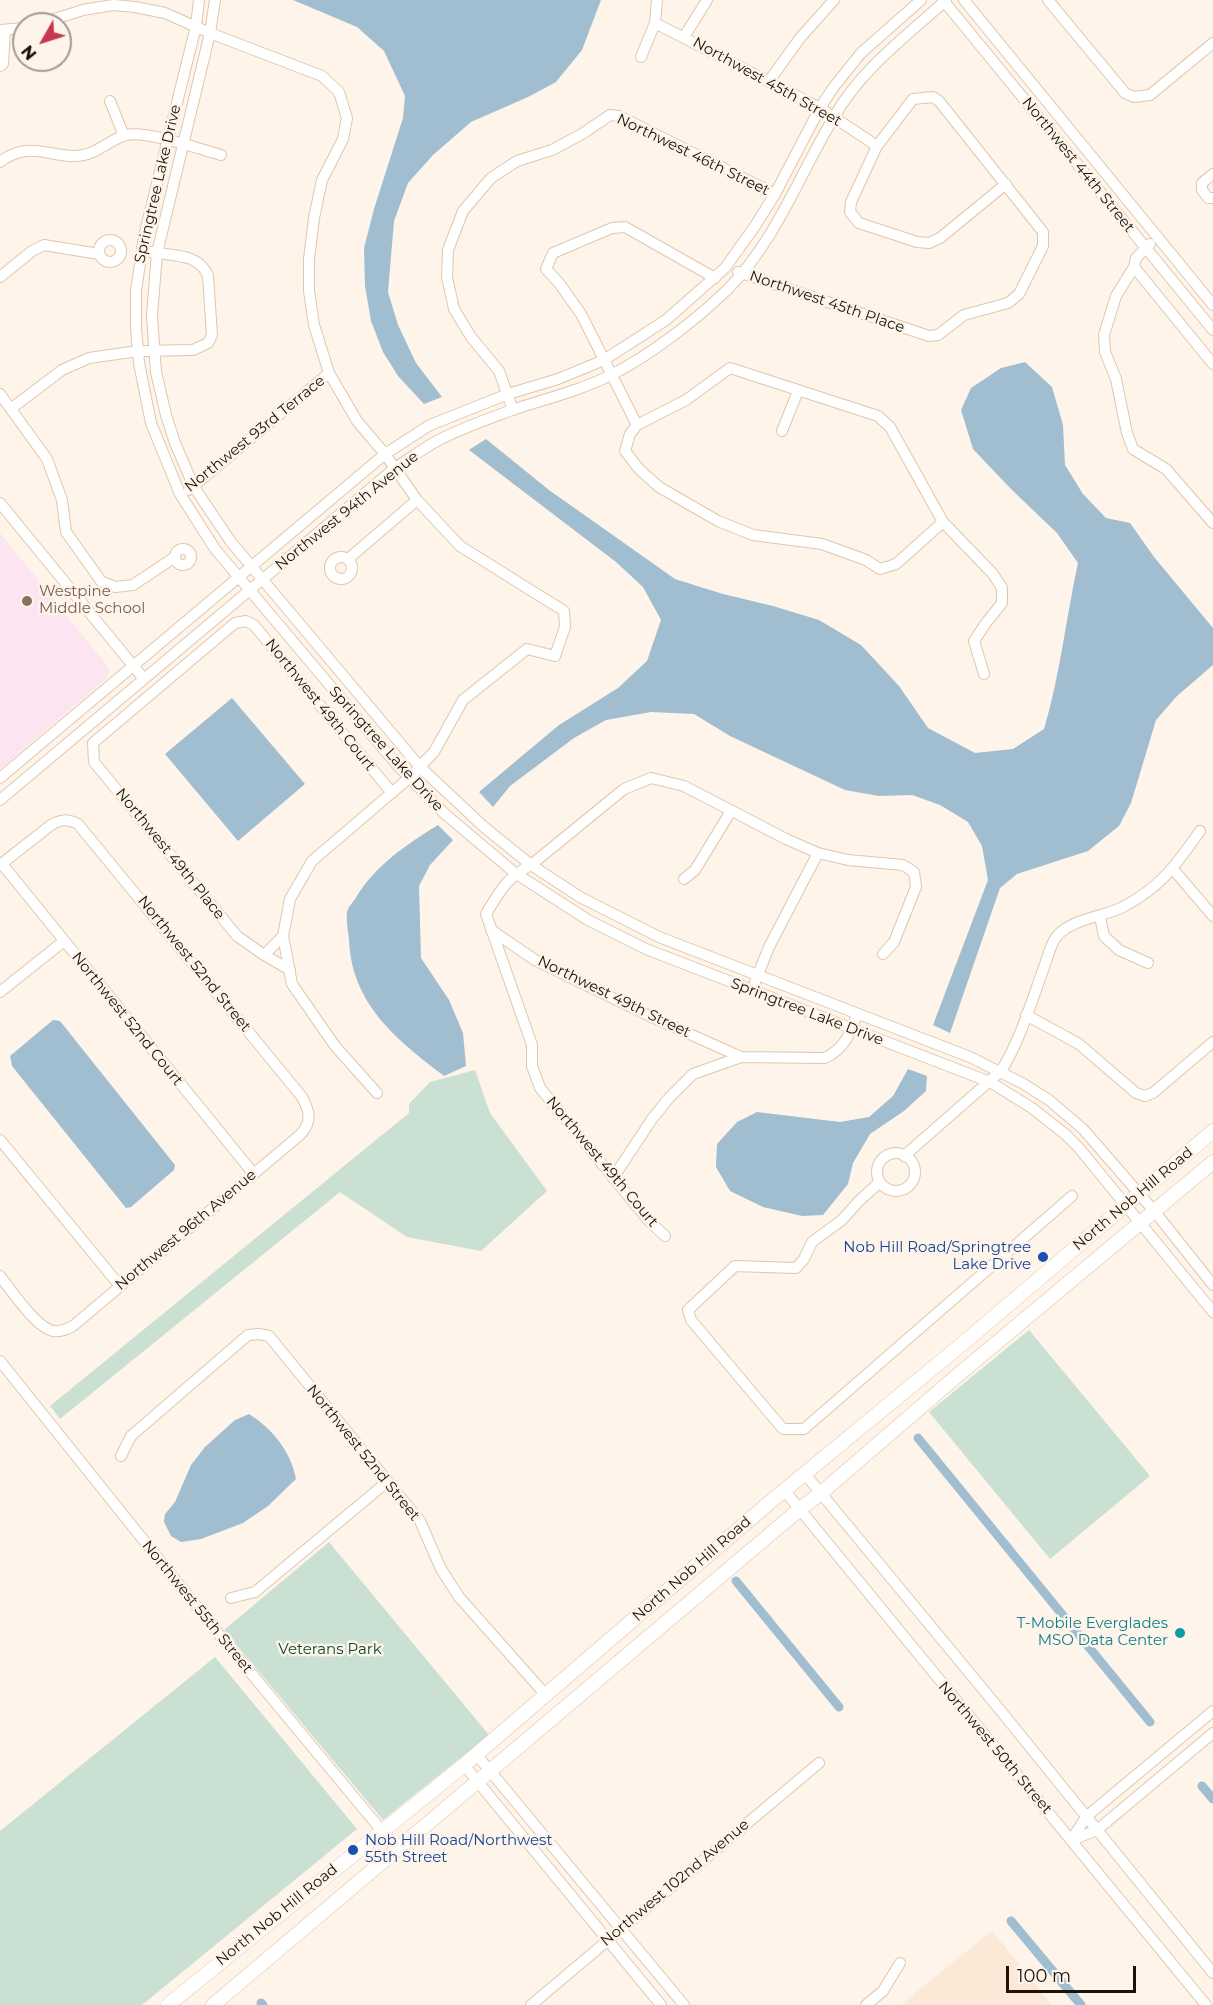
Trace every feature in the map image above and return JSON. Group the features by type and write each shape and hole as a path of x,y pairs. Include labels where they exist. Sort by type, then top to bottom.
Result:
{"main road":[{"name":"North Nob Hill Road","path":"168,2005 320,1879 383,1832 464,1765 784,1490 1213,1131"},
{"name":"North Nob Hill Road","path":"213,2005 1213,1162"}],"street":[{"name":"Springtree Lake Drive","path":"199,0 196,26 141,250 135,309 138,351 151,423 180,494 211,543 409,778 461,828 515,873 562,904 617,935 661,956 990,1082 1032,1108 1065,1134 1102,1174 1213,1312"},
{"name":"Springtree Lake Drive","path":"215,0 210,33 157,253 153,286 153,350 166,415 175,443 194,487 219,527 261,580 420,767 470,815 531,865 580,897 672,943 1001,1071 1048,1100 1071,1118 1140,1193 1213,1285"},
{"path":"641,57 655,22 657,0"},
{"path":"684,37 707,0"},
{"path":"769,81 800,38 834,0"},
{"name":"Northwest 94th Avenue","path":"0,778 386,454 430,425 604,360 666,320 725,268 775,194 832,88 861,53 921,0"},
{"name":"Northwest 44th Street","path":"964,0 1213,305"},
{"path":"1048,0 1125,93 1134,97 1150,95 1213,43"},
{"name":"Northwest 94th Avenue","path":"0,800 395,468 437,440 513,410 563,395 611,375 675,334 726,291 742,273 790,202 834,117 872,65 945,1"},
{"name":"Northwest 44th Street","path":"945,1 1213,330"},
{"path":"72,13 113,5 165,13 210,33 322,76 339,92 347,118 343,139 322,180 309,259 309,291 314,325 329,373 357,421 386,454 417,500 460,546 564,611 565,627 555,656 527,649 464,700 434,752 409,778 312,861 290,899 284,936 292,984 335,1046 378,1093"},
{"name":"Northwest 45th Street","path":"655,22 820,108 877,146"},
{"path":"0,66 3,64 5,55 2,30"},
{"path":"933,97 939,101 1006,184 940,238 929,243 917,242 859,223 850,212 851,202 877,146 913,99 933,97"},
{"path":"110,101 124,135"},
{"name":"Northwest 46th Street","path":"508,394 499,370 471,337 454,309 447,277 448,250 463,211 491,178 517,161 552,150 610,116 619,116 775,194"},
{"path":"0,162 31,150 74,156 88,155 124,135 142,135 167,140 221,155"},
{"path":"1213,174 1202,183 1202,190 1208,198 1213,198"},
{"name":"Northwest 45th Place","path":"725,268 928,336 938,335 964,315 1008,303 1019,294 1043,246 1043,232 1006,184"},
{"path":"637,425 581,314 560,283 546,269 554,253 612,228 625,227 715,278"},
{"path":"1158,238 1136,258 1134,267 1116,296 1104,335 1105,352 1116,379 1127,433 1133,449 1167,469 1213,523"},
{"path":"0,276 44,245 99,254"},
{"path":"12,408 62,370 89,358 138,351 193,350 208,343 212,335 208,276 205,268 200,262 191,258 141,250"},
{"path":"1134,267 1213,364"},
{"path":"943,522 896,564 880,569 866,560 822,544 753,535 718,520 659,487 639,469 625,451 630,434 637,425 686,400 730,368 878,416 890,427 943,522 993,574 1002,588 1002,603 974,641 984,674"},
{"name":"Northwest 93rd Terrace","path":"180,494 194,487 329,373"},
{"path":"782,431 798,391"},
{"path":"0,393 47,459 62,500 66,532 101,581 115,587 134,585 175,557"},
{"path":"508,394 513,410"},
{"path":"348,559 417,500"},
{"path":"0,503 144,679"},
{"name":"Northwest 49th Court","path":"93,743 235,622 246,621 254,625 392,793"},
{"name":"Northwest 49th Place","path":"93,743 94,762 237,936 290,970"},
{"path":"531,865 624,789 651,778 684,786 818,853 848,860 903,865 914,872 916,887 894,942 883,954"},
{"path":"684,879 695,870 731,811"},
{"name":"Northwest 52nd Street","path":"1,865 60,820 68,819 78,824 288,1079 302,1097 310,1116"},
{"path":"904,1156 1001,1071 1026,1015 1056,937 1080,921 1100,917 1141,897 1173,869 1200,831"},
{"path":"752,991 769,947 818,853"},
{"name":"Northwest 52nd Court","path":"1,865 253,1173"},
{"name":"Northwest 49th Court","path":"531,865 515,873 486,914 532,1045 532,1066 540,1088 648,1220 665,1236"},
{"path":"1173,869 1213,916"},
{"path":"1100,917 1104,936 1119,950 1148,963"},
{"name":"Northwest 49th Street","path":"490,930 535,960 656,1019 741,1057"},
{"path":"264,955 284,936"},
{"path":"0,992 64,941"},
{"path":"613,1178 652,1119 693,1074 741,1057 825,1058 837,1052 846,1041 857,1014"},
{"path":"1026,1015 1079,1044 1136,1093 1145,1096 1153,1092 1213,1042"},
{"name":"Northwest 96th Avenue","path":"0,1276 32,1315 52,1331 63,1331 73,1326 301,1134 307,1127 310,1116"},
{"path":"0,1140 120,1286"},
{"path":"894,1154 904,1156 914,1167 913,1180 899,1191 887,1189 880,1182 877,1168 883,1158 894,1154"},
{"path":"880,1182 842,1220 812,1242 804,1259 796,1268 735,1266 687,1310 691,1320 783,1430 804,1429 1072,1196"},
{"name":"Northwest 52nd Street","path":"121,1456 131,1436 248,1335 269,1336 420,1521 441,1569 459,1597 545,1694"},
{"name":"Northwest 55th Street","path":"0,1361 220,1637 397,1850"},
{"name":"Northwest 50th Street","path":"805,1474 1087,1816 1213,1974"},
{"path":"231,1598 255,1592 387,1482"},
{"name":"Northwest 50th Street","path":"784,1490 1206,2005"},
{"path":"1071,1840 1087,1816 1213,1711"},
{"path":"1071,1840 1097,1830 1213,1733"},
{"path":"476,1754 684,2005"},
{"name":"Northwest 102nd Avenue","path":"531,2005 819,1762"},
{"path":"464,1765 661,2005"},
{"path":"866,2005 882,1991 900,1963"}],"shaded area":[{"name":"Westpine Middle School","path":"0,533 109,668 109,672 106,679 0,769"},
{"path":"992,1931 1052,2005 902,2005 921,1988"}],"green space":[{"path":"475,1070 490,1113 547,1191 481,1251 407,1237 340,1192 60,1419 50,1406 409,1113 409,1104 430,1082"},
{"path":"1029,1330 1150,1476 1050,1559 929,1412"},
{"name":"Veterans Park","path":"329,1542 489,1735 383,1820 224,1630"},
{"path":"215,1657 357,1829 142,2005 0,2005 0,1831"}],"water":[{"path":"293,0 601,0 582,50 556,82 471,122 433,155 408,183 394,221 388,292 398,325 416,363 442,397 424,404 398,376 383,352 371,321 365,286 364,248 403,118 405,96 384,51 357,27"},
{"path":"1025,362 1052,387 1063,425 1065,465 1083,494 1106,518 1130,523 1154,557 1213,628 1213,665 1177,696 1156,720 1131,803 1119,826 1088,851 1017,874 1000,888 950,1033 933,1025 988,880 982,846 968,822 940,805 912,795 879,796 845,790 730,736 694,714 651,712 606,720 574,738 510,786 493,807 479,792 559,725 618,688 647,661 661,620 643,587 616,562 469,450 486,439 549,490 675,579 819,620 861,645 899,686 928,728 975,753 1013,749 1044,729 1078,563 1057,533 973,449 961,410 971,388 1001,368"},
{"path":"232,698 305,784 238,841 165,754"},
{"path":"438,825 453,840 430,865 419,886 421,958 449,1000 463,1033 466,1066 444,1076 394,1034 368,1001 358,983 352,962 347,918 349,908 373,874 404,848"},
{"path":"53,1020 60,1021 175,1165 174,1170 131,1207 126,1208 12,1066 10,1056"},
{"path":"908,1069 927,1076 926,1091 904,1111 870,1134 853,1163 848,1184 823,1215 802,1216 763,1207 730,1191 716,1167 717,1144 737,1122 757,1112 840,1122 869,1117 893,1096"},
{"path":"249,1414 280,1442 294,1469 296,1479 268,1506 243,1523 201,1539 181,1542 171,1536 164,1522 165,1514 175,1502 191,1465 205,1447 235,1420"}],"waterway":[{"path":"918,1438 1150,1722"},
{"path":"736,1581 839,1707"},
{"path":"1202,1786 1213,1799"},
{"path":"1011,1921 1081,2005"}],"place":[{"name":"Westpine Middle School","path":"27,601"},
{"name":"Nob Hill Road/Springtree Lake Drive","path":"1043,1257"},
{"name":"T-Mobile Everglades MSO Data Center","path":"1180,1633"},
{"name":"Nob Hill Road/Northwest 55th Street","path":"353,1850"}]}
